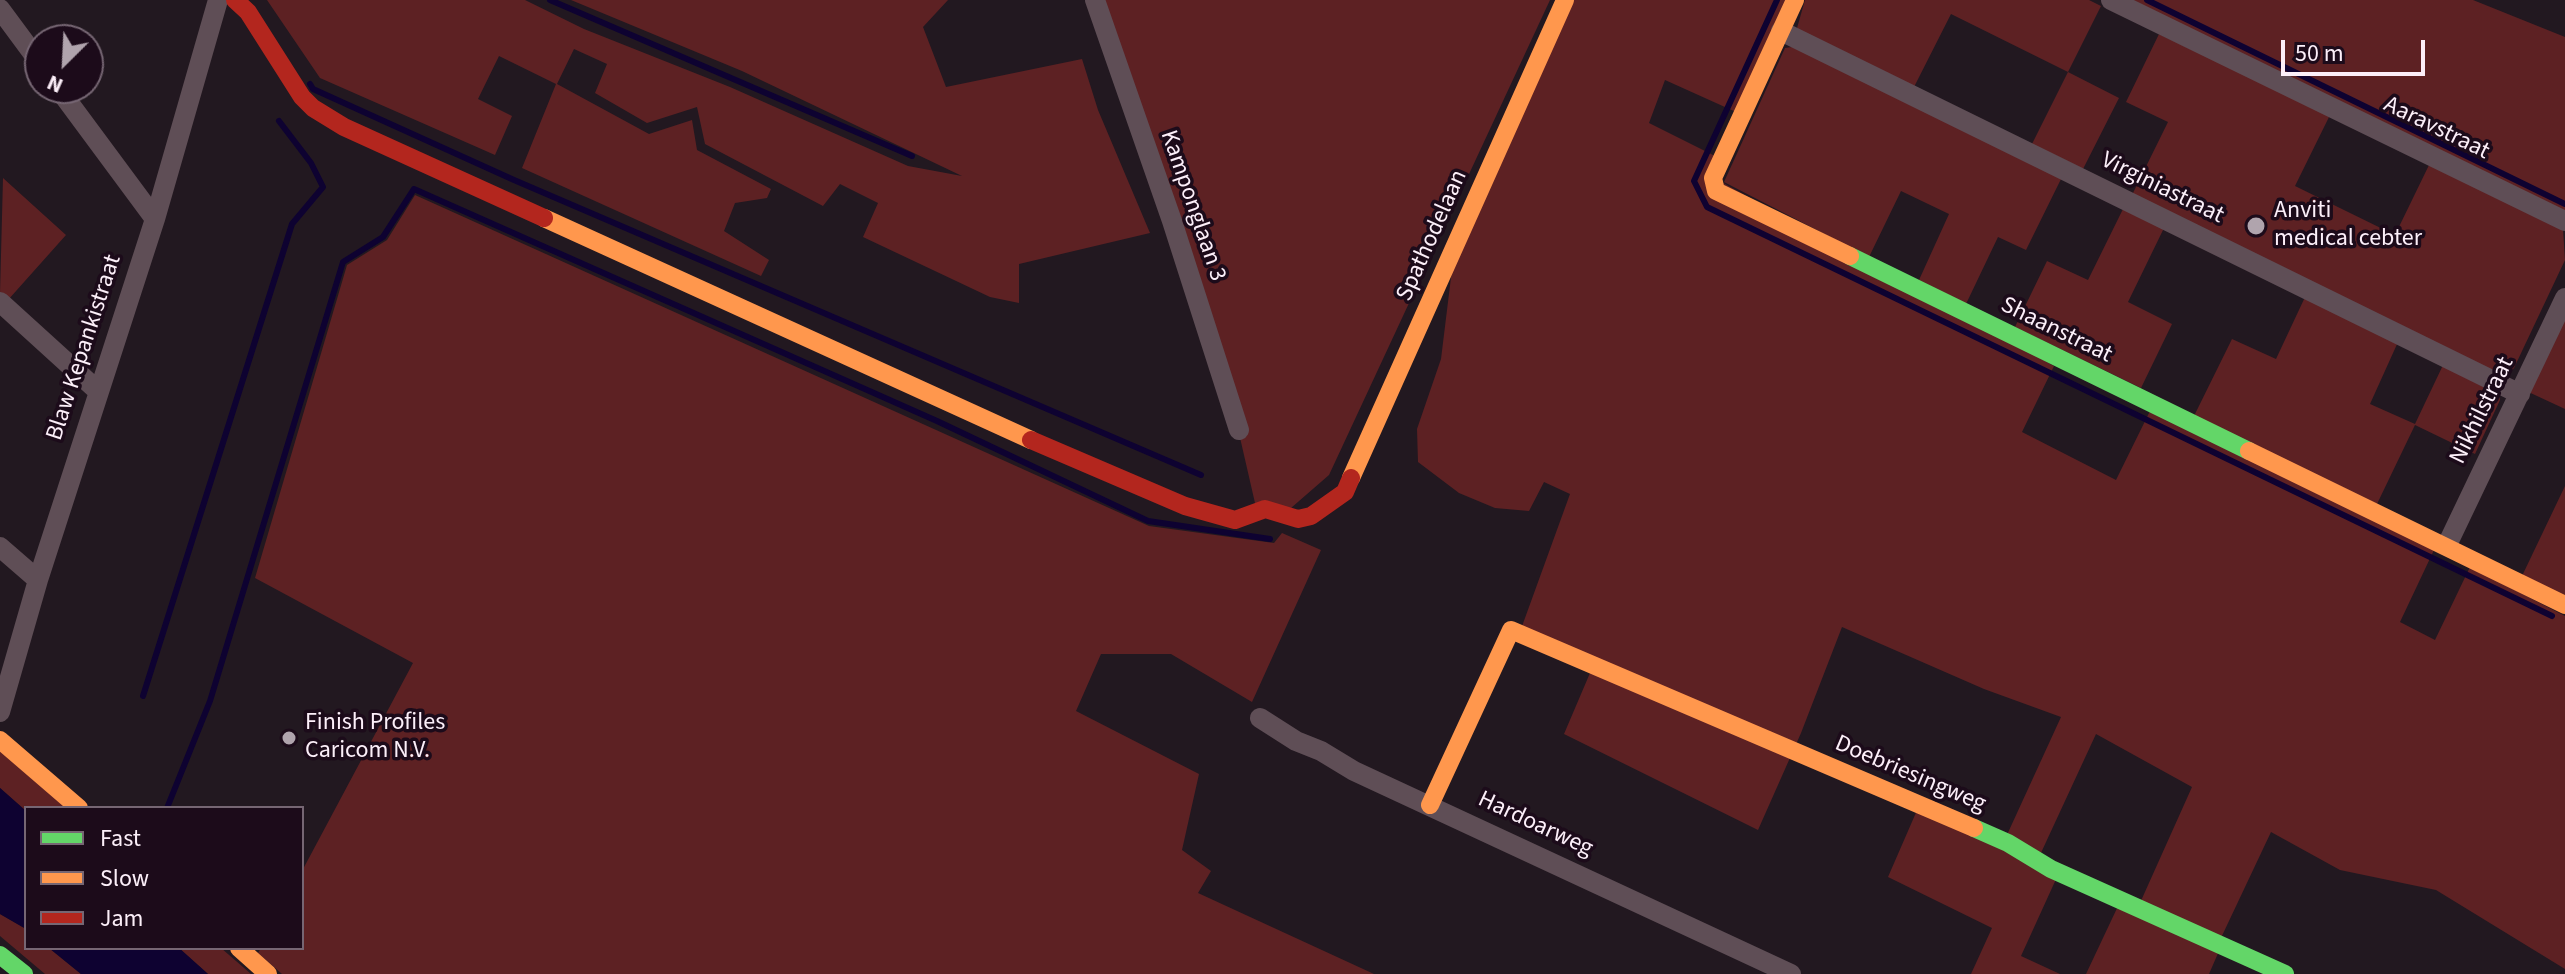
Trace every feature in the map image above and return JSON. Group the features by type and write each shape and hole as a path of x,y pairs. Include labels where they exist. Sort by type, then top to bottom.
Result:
{"street":[{"name":"Blaw Kepankistraat","path":"0,712 38,580 155,219 218,0"},
{"name":"Spathodelaan","path":"235,0 248,12 302,97 313,108 344,127 1062,454 1185,506 1235,520 1265,509 1298,519 1311,516 1345,492 1565,0"},
{"name":"Kamponglaan 3","path":"1095,0 1172,221 1239,430"},
{"name":"Shaanstraat","path":"1795,0 1713,178 1716,191 2565,605"},
{"name":"Aaravstraat","path":"2111,0 2565,221"},
{"path":"0,9 24,41"},
{"name":"Virginiastraat","path":"1781,31 2520,394"},
{"path":"70,104 155,219"},
{"name":"Nikhilstraat","path":"2447,545 2565,298"},
{"path":"0,302 98,391"},
{"path":"0,547 38,580"},
{"name":"Doebriesingweg","path":"1430,805 1511,630 2008,843 2051,869 2285,974"},
{"name":"Hardoarweg","path":"1260,718 1296,741 1791,974"},
{"path":"0,740 77,806"},
{"path":"241,950 268,974"},
{"path":"0,955 24,974"}],"shaded area":[{"path":"267,0 525,0 584,29 730,87 908,166 962,176 742,71 571,0 948,0 923,27 946,87 1082,59 1098,110 1150,233 1019,264 1019,303 990,297 863,237 878,203 840,184 823,206 705,144 697,107 647,123 595,93 607,64 574,49 557,84 649,134 692,120 697,150 771,189 767,198 735,203 724,231 769,260 761,276 522,168 556,84 499,56 478,99 512,116 495,155 320,78"},
{"path":"1098,0 1550,0 1329,475 1291,508 1255,503 1230,394"},
{"path":"1570,0 1787,0 1736,112 1665,80 1649,123 1715,156 1707,174 2054,366 2022,432 2116,480 2150,411 2434,550 2400,622 2435,640 2470,567 2565,616 2565,969 2436,890 2340,870 2271,832 2220,940 2140,903 2192,787 2096,734 2040,855 2006,837 2061,717 1984,689 1842,627 1801,733 1758,830 1564,734 1590,673 1517,640 1570,494 1544,482 1529,511 1495,508 1459,493 1418,462 1417,429 1441,359 1454,253"},
{"path":"1805,0 2089,0 2101,6 2068,72 1951,14 1914,87 1803,34 1797,28"},
{"path":"2128,0 2473,0 2565,37 2565,213"},
{"path":"2159,34 2330,115 2295,186 2395,235 2430,163 2563,229 2565,260 2514,368 2507,375 2493,372 2132,195 2168,122 2126,102"},
{"path":"1798,46 2062,177 2026,250 1998,237 1966,304 1919,280 1949,214 1901,191 1869,257 1724,182 1785,48"},
{"path":"2068,72 2119,98 2083,169 2032,144"},
{"path":"3,178 66,235 8,300 0,293"},
{"path":"415,195 1149,526 1274,543 1282,533 1321,550 1252,702 1171,654 1101,654 1076,711 1199,774 1182,850 1211,871 1198,893 1374,974 282,974 258,953 260,950 304,950 304,867 413,663 255,578 347,265 387,240"},
{"path":"2123,209 2164,228 2128,302 2172,324 2141,388 2015,327 2047,261 2088,280"},
{"path":"2306,295 2398,342 2370,404 2415,424 2444,363 2498,392 2500,400 2475,454 2415,425 2377,504 2194,416 2232,339 2276,359"},
{"path":"2565,299 2565,409 2522,389"},
{"path":"2565,486 2565,597 2522,576"},
{"path":"0,751 64,806 24,806 24,809 0,788"},
{"path":"0,788 24,809 24,928 0,914"},
{"path":"1918,808 2057,877 2021,956 2060,974 1971,974 1992,928 1888,877"},
{"path":"2119,904 2219,951 2209,974 2086,974"},
{"path":"0,914 24,928 24,950 51,950 81,974 45,974 0,936"},
{"path":"51,950 181,950 208,974 81,974"},
{"path":"181,950 223,950 251,974 208,974"}],"waterway":[{"path":"550,0 912,156"},
{"path":"1777,0 1694,181 1707,207 2552,616"},
{"path":"2147,0 2565,204"},
{"path":"310,84 313,89 514,180 1201,475"},
{"path":"143,696 292,224 323,187 311,163 279,121"},
{"path":"168,806 210,701 343,262 383,237 414,189 937,421 1148,521 1270,539"}],"traffic: fast":[{"path":"1850,256 2249,451"},
{"path":"1974,828 2008,843 2051,869 2285,974"},
{"path":"0,955 24,974"}],"traffic: slow":[{"path":"1351,478 1565,0"},
{"path":"1795,0 1713,178 1716,191 1850,256"},
{"path":"544,218 1031,440"},
{"path":"2249,451 2565,605"},
{"path":"1430,805 1511,630 1974,828"},
{"path":"0,740 77,806"},
{"path":"241,950 268,974"}],"traffic: jam":[{"path":"235,0 248,12 302,97 313,108 344,127 544,218"},
{"path":"1031,440 1185,506 1235,520 1265,509 1298,519 1311,516 1345,492 1351,478"}],"place":[{"name":"Anviti medical cebter","path":"2256,226"},
{"name":"Finish Profiles Caricom N.V.","path":"289,738"}]}
